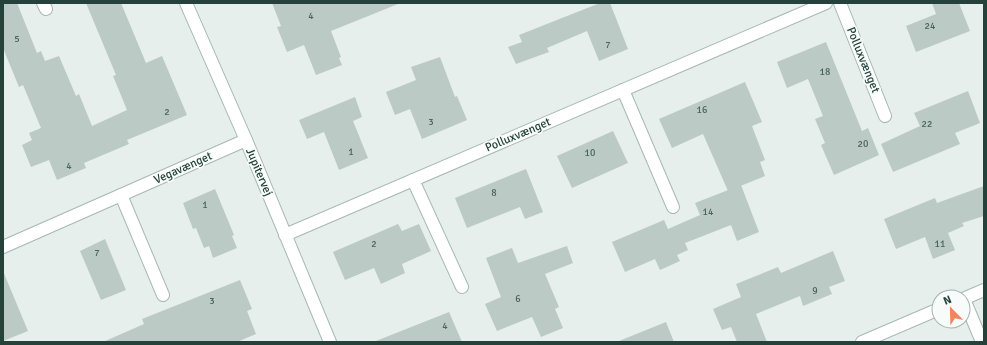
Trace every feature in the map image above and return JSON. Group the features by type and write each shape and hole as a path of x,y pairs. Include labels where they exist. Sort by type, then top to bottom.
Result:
{"street":[{"name":"Jupitervej","path":"186,3 246,140 330,342"},
{"name":"Polluxvænget","path":"285,235 826,3"},
{"name":"Polluxvænget","path":"840,3 886,116"},
{"path":"623,90 673,207"},
{"name":"Vegavænget","path":"3,247 246,140"},
{"path":"413,180 462,287"},
{"path":"121,195 164,295"},
{"path":"971,296 984,290"},
{"path":"862,342 931,312"},
{"path":"971,317 982,342"}],"building":[{"path":"3,3 17,3 37,53 41,51 45,61 59,56 76,96 79,94 92,126 127,110 113,76 116,75 86,3 121,3 146,63 162,56 187,115 127,140 129,144 84,163 86,168 57,180 49,160 31,167 22,145 32,140 29,133 41,128 23,85 19,87 3,48"},
{"path":"272,3 398,4 331,31 341,57 339,58 342,65 316,75 304,45 287,52 277,27 281,26"},
{"path":"600,3 610,3 628,49 599,61 587,31 547,48 549,52 516,64 508,47 522,42 519,35"},
{"path":"932,3 959,3 970,31 916,52 906,26 936,14"},
{"path":"826,42 862,131 868,128 879,155 834,175 821,145 825,143 815,119 823,116 808,79 787,88 777,62"},
{"path":"440,57 455,97 457,96 467,120 422,139 410,109 395,115 386,92 416,80 411,67"},
{"path":"745,82 762,122 752,126 765,160 760,162 765,176 728,191 703,134 672,148 659,119"},
{"path":"968,91 980,123 955,133 960,144 893,172 881,144 920,126 914,113"},
{"path":"355,97 362,117 353,121 368,158 339,170 324,132 307,139 299,120"},
{"path":"613,131 628,163 572,188 557,156"},
{"path":"526,169 543,212 525,219 520,207 467,228 455,198"},
{"path":"741,185 759,232 737,241 731,225 685,243 688,250 677,255 680,261 660,270 655,259 625,272 612,242 664,220 668,229 700,215 695,203"},
{"path":"984,186 984,216 962,223 964,226 948,233 955,250 933,259 925,237 896,249 884,219 935,198 937,203"},
{"path":"215,189 234,235 232,236 237,248 213,258 209,246 204,248 196,228 193,229 183,203"},
{"path":"398,224 402,231 419,224 431,251 402,264 405,273 381,284 374,268 345,280 333,252"},
{"path":"105,239 126,290 101,300 80,251"},
{"path":"567,246 573,263 545,274 559,307 555,309 563,328 541,337 532,317 497,331 485,304 501,297 486,258 512,248 518,263"},
{"path":"833,251 845,281 829,287 832,294 803,306 800,296 756,314 767,342 737,342 731,327 722,330 713,309 741,297 736,284 778,267 781,273"},
{"path":"3,271 28,331 3,341"},
{"path":"240,280 252,309 247,311 256,334 237,342 103,342 144,324 142,319"},
{"path":"449,312 462,342 376,342 376,341"},
{"path":"666,322 674,342 619,342 619,341"}]}
